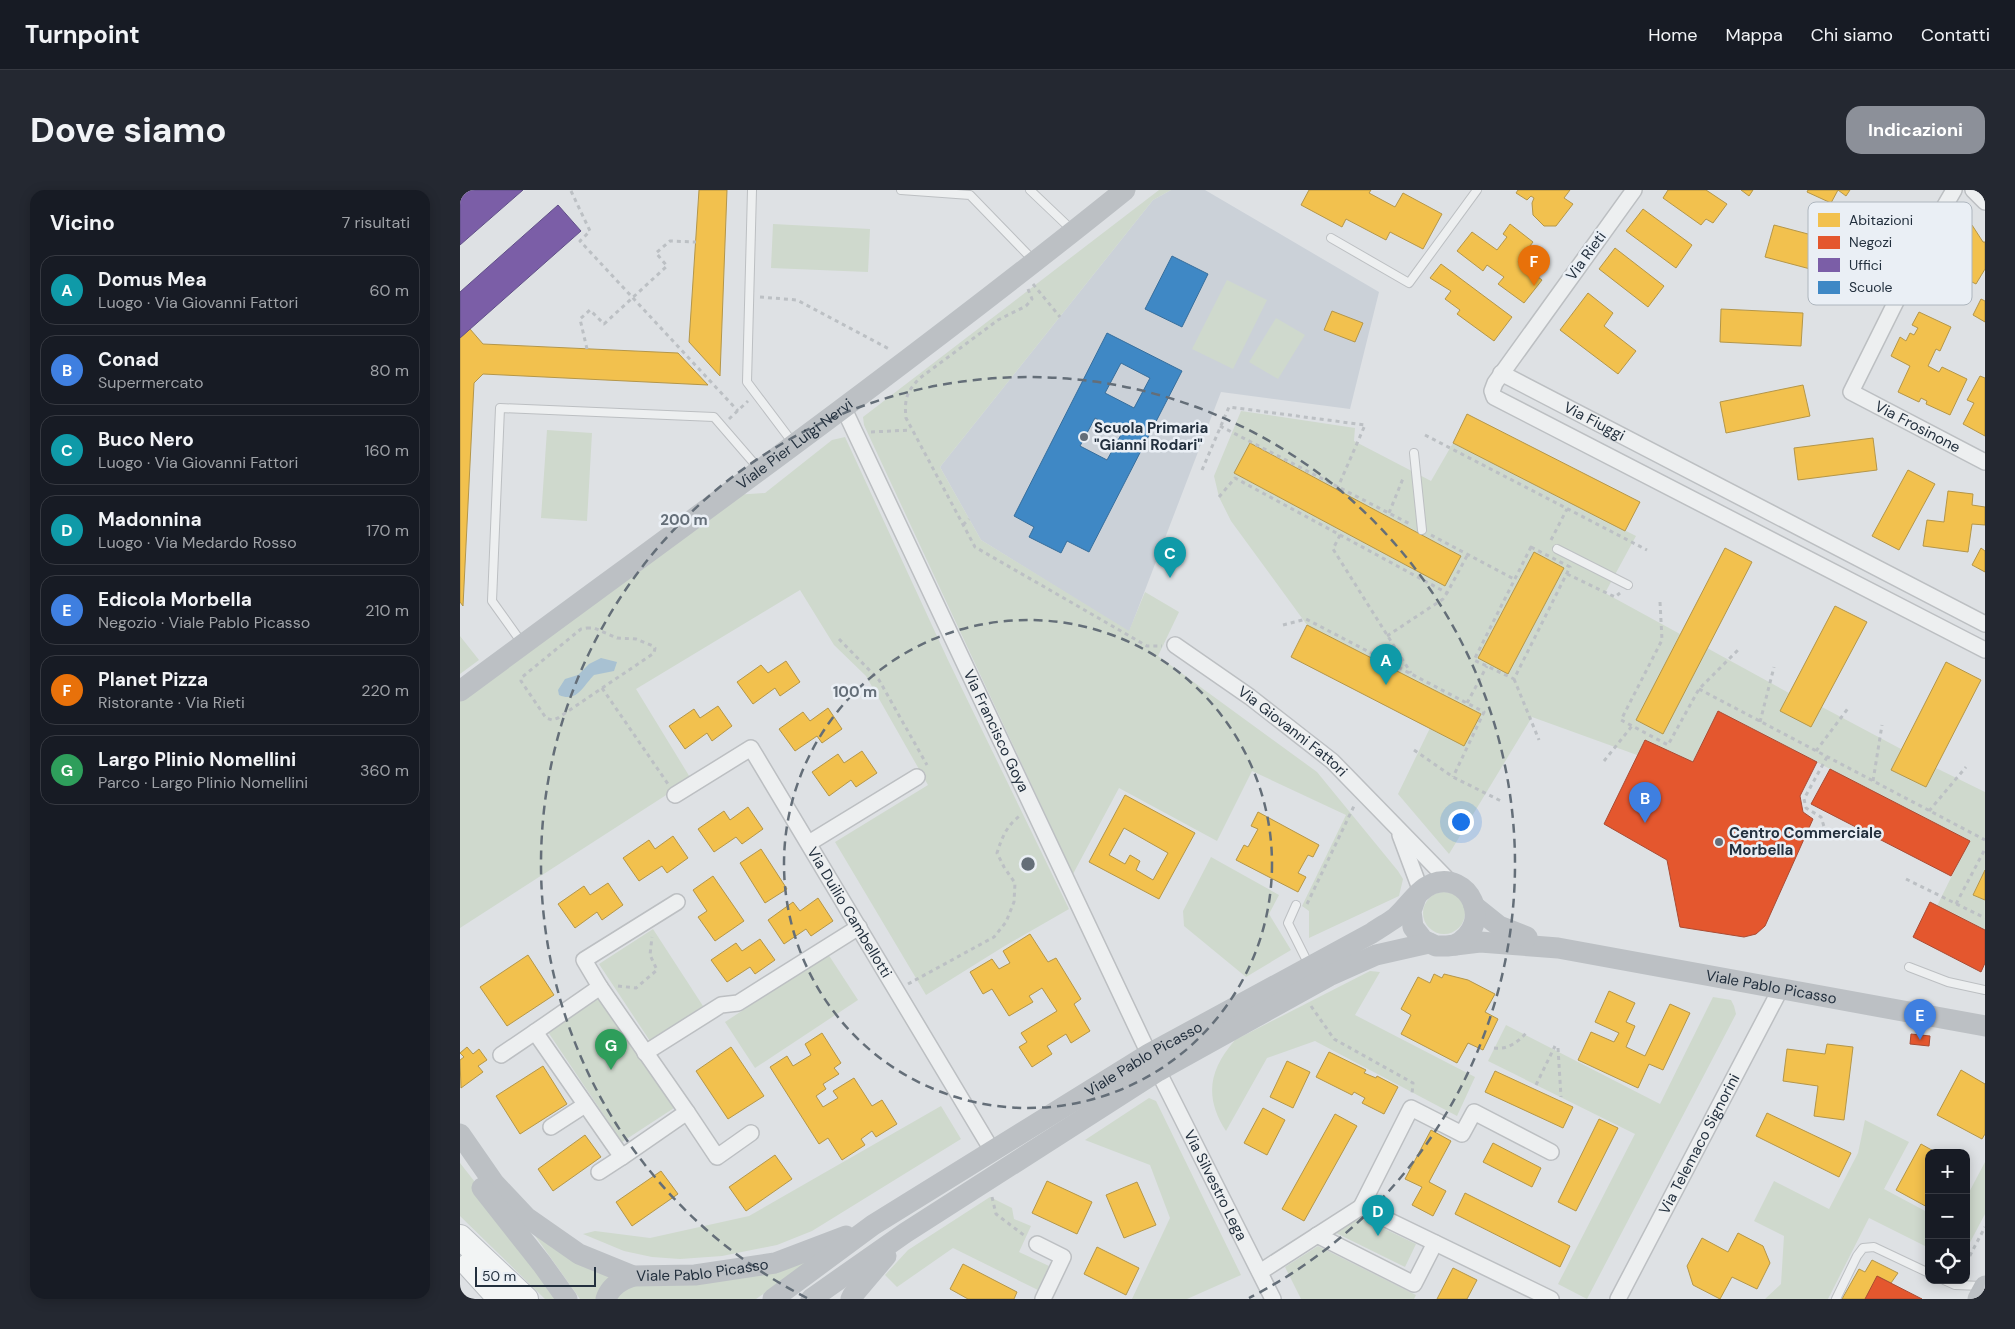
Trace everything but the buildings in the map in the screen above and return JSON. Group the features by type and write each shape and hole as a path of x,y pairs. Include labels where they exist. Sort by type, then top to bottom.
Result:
{"main road":[{"path":"460,1237 526,1299"},
{"path":"460,1254 500,1299"},
{"path":"460,1274 485,1299"}],"street":[{"name":"Viale Pier Luigi Nervi","path":"460,691 759,469 1028,274 1073,232 1125,190"},
{"name":"Via Rieti","path":"1494,397 1492,391 1495,382 1634,190"},
{"name":"Via Frosinone","path":"1947,202 1954,190"},
{"path":"1974,190 1985,202"},
{"name":"Via Frosinone","path":"1894,305 1851,392 1985,462"},
{"name":"Via Fiuggi","path":"1501,374 1985,624"},
{"name":"Via Fiuggi","path":"1494,397 1678,490 1985,650"},
{"name":"Via Francisco Goya","path":"844,409 1154,1063"},
{"path":"1678,490 1688,471"},
{"path":"1711,508 1721,487"},
{"path":"1826,568 1836,546"},
{"path":"1934,624 1945,604"},
{"name":"Via Giovanni Fattori","path":"1175,645 1250,697 1332,761 1399,832 1452,884"},
{"name":"Via Duilio Cambellotti","path":"676,795 751,748 993,1152"},
{"path":"809,843 917,777"},
{"name":"Via Giovanni Fattori","path":"1399,832 1419,886 1419,894"},
{"name":"Viale Pablo Picasso","path":"773,1299 873,1225 993,1152 1154,1063 1310,967 1372,933 1394,918 1432,884 1441,882 1452,884 1465,890 1474,906 1499,926 1558,948"},
{"path":"1419,894 1411,911 1414,927 1423,940 1429,943"},
{"path":"676,902 584,960 603,991 717,1157 750,1133"},
{"path":"1455,944 1462,941 1471,932 1475,920 1474,906"},
{"path":"645,1053 721,1005 738,1003 859,927"},
{"name":"Viale Pablo Picasso","path":"811,1299 1154,1063 1329,976 1376,955 1429,943 1442,947 1455,944 1495,942 1558,948 1985,1026"},
{"name":"Via Telemaco Signorini","path":"1618,1299 1781,988"},
{"path":"501,1056 535,1032 603,991"},
{"path":"535,1032 622,1157"},
{"name":"Via Silvestro Lega","path":"1154,1063 1273,1299"},
{"path":"551,1127 586,1105"},
{"path":"1260,1272 1361,1207 1411,1108 1462,1134 1474,1112 1551,1152"},
{"path":"599,1172 687,1112"},
{"name":"Viale Pablo Picasso","path":"460,1134 494,1183 526,1217 579,1254 633,1276 694,1275 775,1263 873,1225"},
{"path":"460,1157 567,1299"},
{"path":"1361,1207 1551,1299"},
{"name":"Viale Pablo Picasso","path":"851,1299 853,1294 905,1233"},
{"path":"1317,1235 1414,1284 1435,1243"},
{"path":"1037,1244 1063,1257 1043,1299"},
{"path":"606,1299 619,1281 633,1276"},
{"path":"1978,1299 1985,1286"}],"lane":[{"path":"752,190 747,382 794,444"},
{"path":"901,190 970,195 989,216 1028,274"},
{"path":"1030,190 1073,232"},
{"path":"1331,238 1409,283 1477,190"},
{"path":"523,645 492,602 500,408 714,417 759,469"},
{"path":"1414,452 1422,530"},
{"path":"1557,549 1628,585"},
{"path":"1294,908 1288,923 1310,967"},
{"path":"1909,967 1948,982 1985,990"},
{"path":"1836,1299 1857,1256 1863,1248 1874,1247 1925,1271"},
{"path":"1953,1284 1985,1286"}],"path":[{"path":"571,191 590,231 580,241 738,411"},
{"path":"587,349 580,319 590,310 604,324 667,266 656,253 670,241 696,242"},
{"path":"1028,274 1060,317"},
{"path":"1028,274 1032,299 1026,306 998,320 920,378 910,388 905,404 906,418 974,546 1147,646"},
{"path":"749,297 797,300 909,359"},
{"path":"721,425 756,394"},
{"path":"1202,470 1228,406 1365,425 1338,486"},
{"path":"1220,426 1514,579"},
{"path":"867,433 911,430"},
{"path":"1425,435 1647,550"},
{"path":"1389,514 1414,452"},
{"path":"1219,498 1235,478 1447,593"},
{"path":"1544,554 1567,509"},
{"path":"963,525 969,519"},
{"path":"1340,535 1333,549 1412,674"},
{"path":"1514,679 1570,567 1531,547 1474,660 1514,679 1539,740"},
{"path":"1387,636 1443,599 1468,554"},
{"path":"1567,574 1615,597 1628,585"},
{"path":"1660,602 1662,640 1621,720 1668,745 1699,689 1740,648"},
{"path":"1283,625 1306,619 1484,712 1454,777"},
{"path":"594,628 617,638 636,639 655,648 654,654 602,688 558,718 552,720 546,718 542,713 521,681 521,678 581,629 594,628"},
{"path":"839,639 879,680 930,769 917,777"},
{"path":"1468,703 1487,666"},
{"path":"1760,722 1774,667"},
{"path":"602,688 676,795"},
{"path":"1699,689 1985,840"},
{"path":"1816,751 1849,707"},
{"path":"1873,781 1882,725"},
{"path":"1604,761 1632,726"},
{"path":"1414,750 1454,777 1503,802"},
{"path":"1827,757 1804,799 1806,808 1821,817 1828,839"},
{"path":"1929,811 1966,767"},
{"path":"1294,908 1304,911 1362,791"},
{"path":"896,990 994,937 1006,922 1014,902 1015,883 997,853 1010,823 1032,806"},
{"path":"1956,904 1985,849"},
{"path":"1906,879 1985,918"},
{"path":"603,991 619,986 636,988 657,970 650,955 654,926 652,917"},
{"path":"1301,991 1334,1039 1413,1083 1411,1108"},
{"path":"1494,1048 1500,1049 1510,1046 1527,1032"},
{"path":"1536,1085 1556,1047 1561,1097"},
{"path":"992,1197 996,1214 1037,1244"},
{"path":"1970,1255 1985,1227"}],"shaded area":[{"path":"1159,190 1171,190 1153,200 940,467 981,540 1129,631 1145,592 1179,612 1158,656 1317,772 1398,871 1403,879 1399,896 1309,938 1309,911 1302,906 1346,815 1252,771 1217,841 1119,788 1073,874 864,425 863,417"},
{"name":"Scuola Primaria \"Gianni Rodari\"","path":"1171,190 1205,190 1379,292 1350,409 1221,392 1129,632 981,540 940,467 1153,200"},
{"path":"773,224 870,229 868,272 771,268"},
{"path":"1227,280 1267,300 1233,369 1192,349"},
{"path":"1276,318 1305,335 1278,379 1249,362"},
{"path":"1241,411 1355,428 1354,441 1431,481 1453,443 1636,536 1605,593 1680,634 1636,720 1707,648 1789,693 1780,711 1811,727 1822,707 1901,749 1891,770 1926,787 1936,768 1985,792 1985,870 1973,894 1985,900 1985,930 1937,906 1969,841 1718,711 1693,762 1645,740 1637,755 1532,717 1449,854 1398,794 1430,728 1464,746 1481,714 1307,625 1231,521 1219,497 1214,476","holes":["1251,443 1461,556 1445,586 1234,473","1534,552 1564,568 1508,674 1478,658"]},
{"path":"547,430 592,433 587,521 541,518"},
{"path":"845,437 948,660 1069,909 926,995 835,842 928,785 866,676 834,645 800,590 636,689 691,779 460,928 460,696 734,495 765,493 832,440"},
{"path":"460,636 479,660 460,674"},
{"path":"1211,857 1279,895 1269,914 1291,950 1246,977 1184,926 1183,911"},
{"path":"1444,892 1459,898 1465,913 1459,928 1444,934 1429,928 1423,913 1429,898"},
{"path":"653,929 703,1006 650,1041 599,964"},
{"path":"828,954 858,1000 755,1068 725,1022"},
{"path":"1370,971 1380,972 1355,1015 1475,1077 1457,1116 1315,1041 1267,1058 1226,1131 1214,1107 1212,1084 1220,1062 1235,1040"},
{"path":"1713,997 1731,1000 1736,1014 1587,1299 1558,1284 1635,1134 1488,1061 1506,1025 1660,1104"},
{"path":"600,998 674,1108 622,1142 548,1032"},
{"path":"1149,1098 1156,1101 1241,1275 1187,1299 1132,1299 1170,1218 1150,1165 1085,1140"},
{"path":"941,1106 961,1139 812,1231 777,1245 722,1256 680,1259 652,1257 624,1251 583,1234 595,1231 650,1238 749,1216"},
{"path":"1865,1120 1909,1142 1884,1189 1925,1211 1925,1246 1869,1218 1828,1299 1765,1299 1781,1284 1784,1236 1754,1221 1774,1181 1829,1209 1858,1153"},
{"path":"1985,1162 1985,1214 1970,1242 1970,1194 1970,1190"},
{"path":"460,1163 529,1251 561,1299 545,1299 460,1216"},
{"path":"990,1197 1012,1208 1014,1219 1031,1226 1019,1252 1049,1266 1038,1290 953,1248 897,1287 885,1275 908,1250"},
{"path":"521,1216 615,1270 600,1299 580,1299"},
{"path":"1360,1217 1416,1244 1405,1267 1336,1233"},
{"path":"833,1245 756,1299 614,1299 626,1282"},
{"path":"1318,1246 1416,1295 1414,1299 1301,1299 1285,1267"}],"water":[{"path":"601,658 617,662 614,671 594,675 579,692 571,697 559,695 558,690 565,679 578,675 589,664"}],"place":[{"name":"Planet Pizza","path":"1534,286"},
{"name":"Scuola Primaria \"Gianni Rodari\"","path":"1084,437"},
{"name":"Buco Nero","path":"1170,578"},
{"name":"Domus Mea","path":"1386,685"},
{"name":"Conad","path":"1645,823"},
{"name":"Centro Commerciale Morbella","path":"1719,842"},
{"name":"Edicola Morbella","path":"1920,1040"},
{"name":"Largo Plinio Nomellini","path":"611,1070"},
{"name":"Madonnina","path":"1378,1236"}]}
